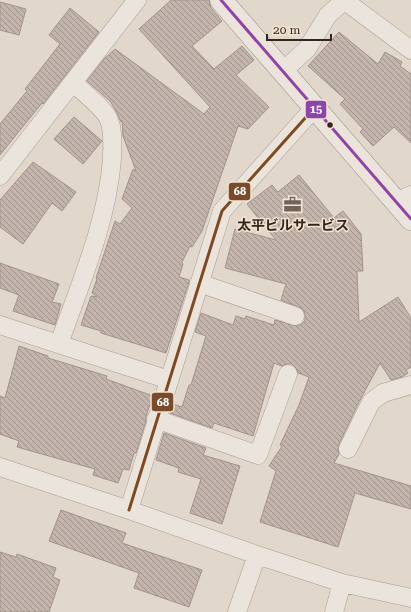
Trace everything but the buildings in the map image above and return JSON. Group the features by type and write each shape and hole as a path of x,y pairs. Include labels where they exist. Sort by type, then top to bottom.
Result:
{"main road":[{"path":"221,0 315,107 403,198 411,220"}],"street":[{"path":"0,176 137,0"},
{"path":"283,71 307,49 328,15 345,1 411,50"},
{"path":"59,344 97,235 104,210 111,168 113,144 109,119 102,110 73,83"},
{"path":"129,510 156,419 222,211 315,107"},
{"path":"199,283 295,316"},
{"path":"0,325 169,380"},
{"path":"156,419 258,455 288,374"},
{"path":"348,449 371,402 383,393 411,385"},
{"path":"0,467 342,583 411,598"},
{"path":"237,612 257,555"},
{"path":"334,612 342,583"}],"transit line":[{"name":"15","path":"221,0 411,219"},
{"name":"68","path":"129,510 222,211 315,107"}],"place":[{"name":"太平ビルサービス","path":"293,205"}]}
